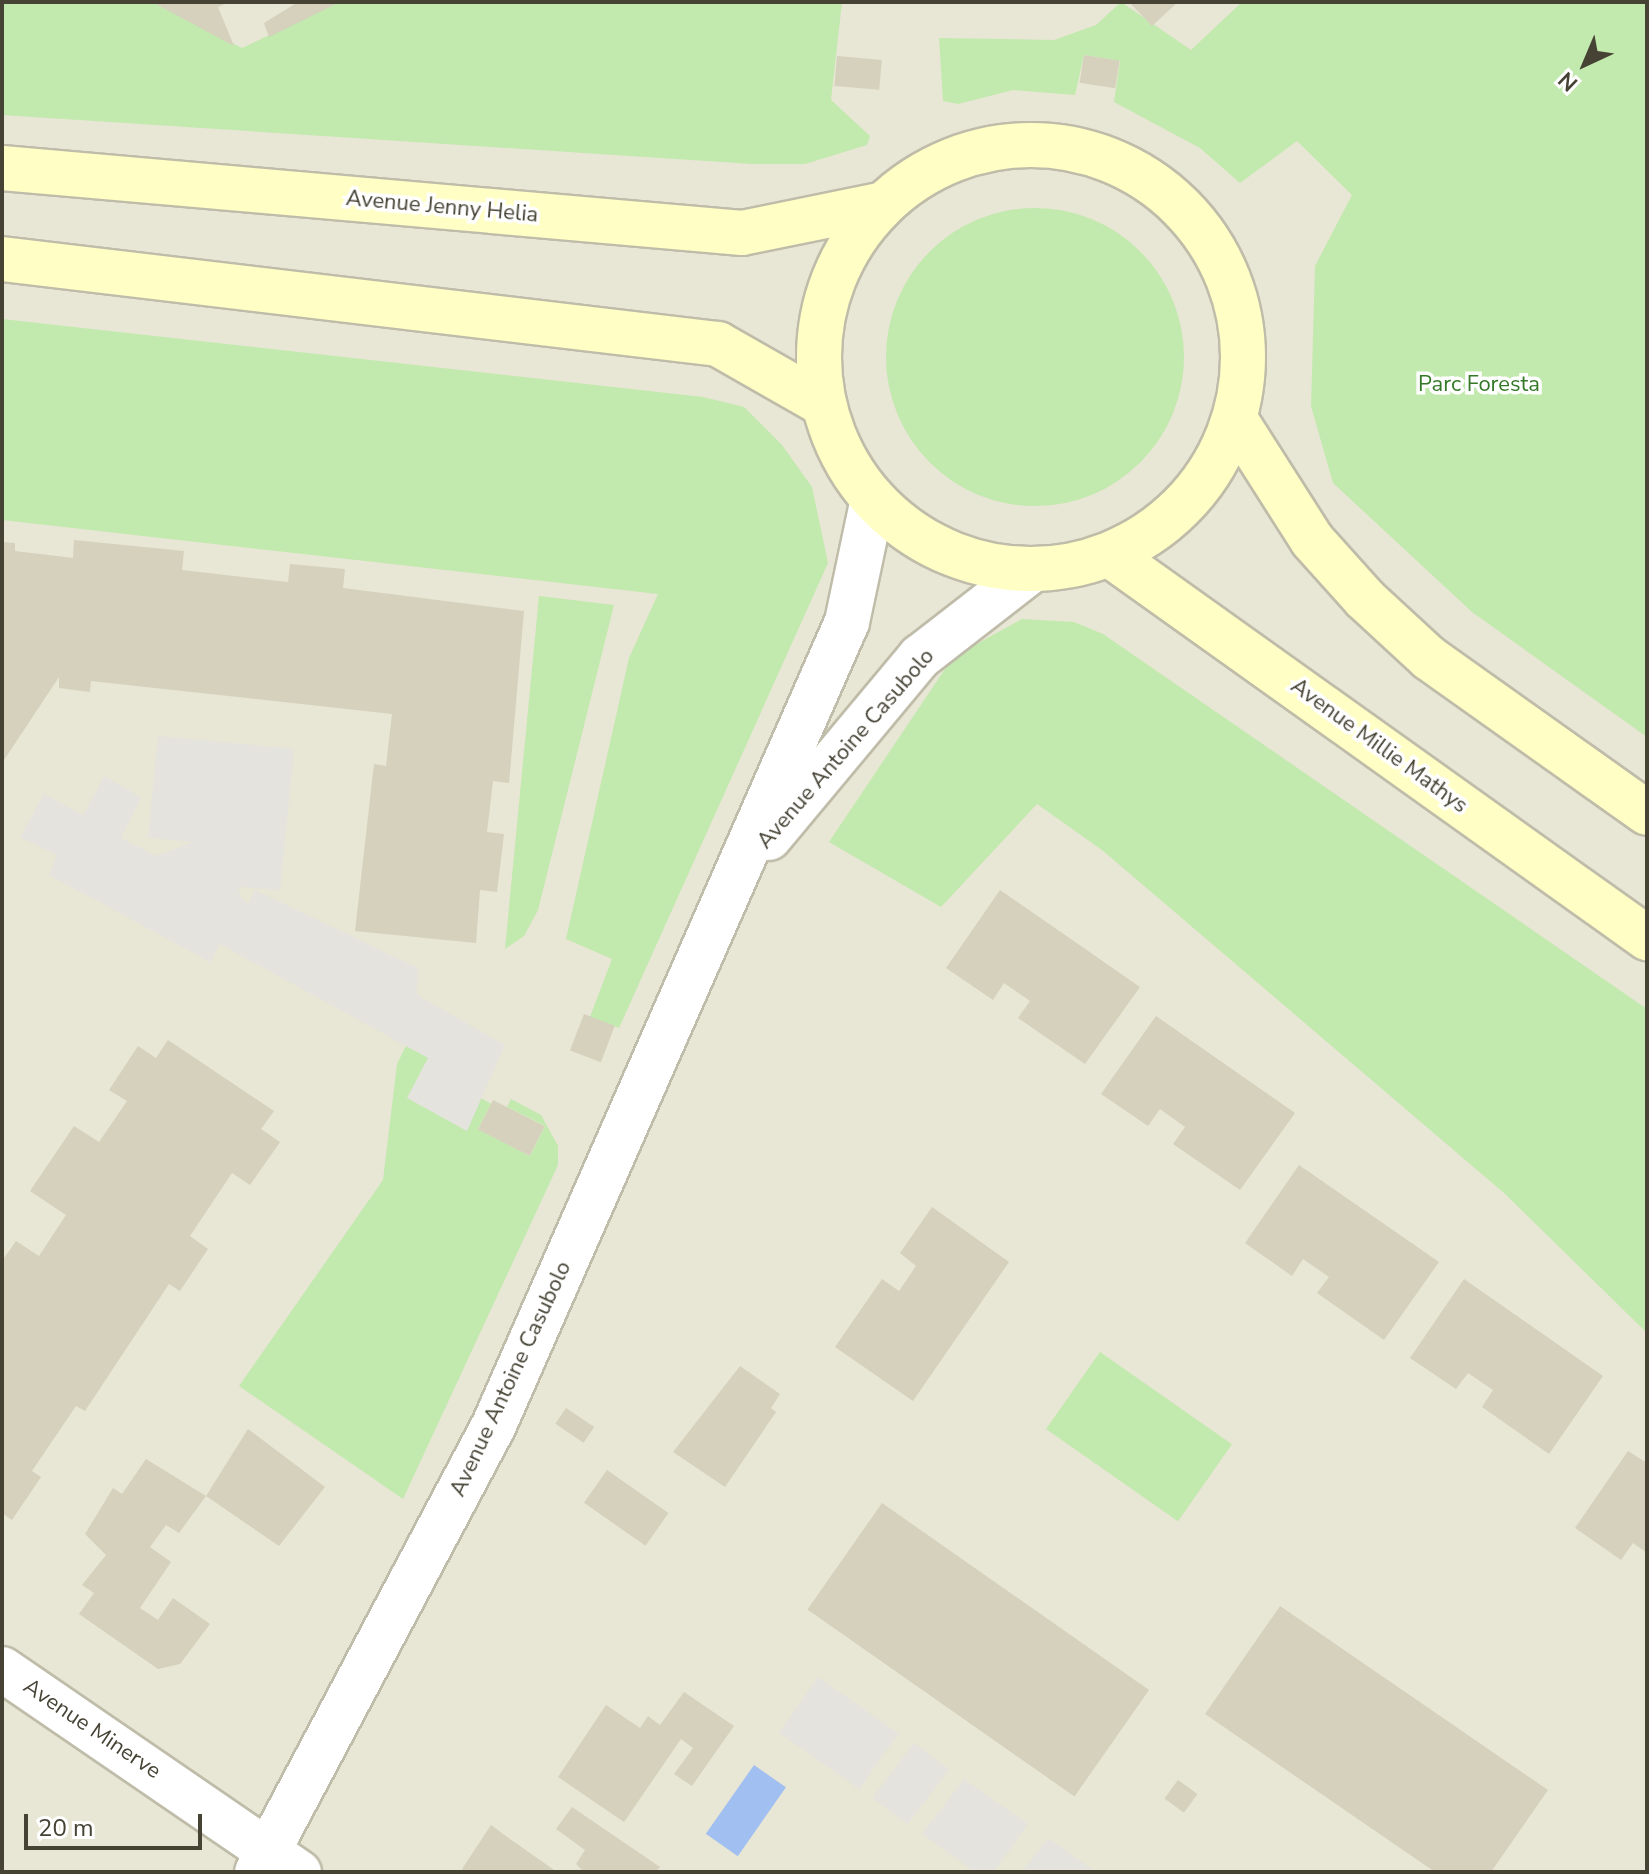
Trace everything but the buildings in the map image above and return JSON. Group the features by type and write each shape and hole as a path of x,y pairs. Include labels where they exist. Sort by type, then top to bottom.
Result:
{"street":[{"path":"1025,143 1089,151 1147,178 1195,220 1230,281 1244,349 1235,419 1200,485 1165,523 1110,555 1032,570 973,561 918,537 873,499 841,455 823,404 819,332 839,263 880,205 962,154 1025,143"},
{"name":"Avenue Jenny Helia","path":"2,168 742,233 880,205"},
{"path":"2,259 718,344 823,404"},
{"path":"1235,419 1312,540 1365,599 1429,658 1647,813"},
{"name":"Avenue Antoine Casubolo","path":"274,1864 494,1425 739,873 847,622 873,499"},
{"name":"Avenue Millie Mathys","path":"1110,555 1647,938"},
{"name":"Avenue Antoine Casubolo","path":"739,873 920,657 1032,570"},
{"name":"Avenue Minerve","path":"2,1669 274,1864"}],"shaded area":[{"path":"2,2 1647,2 1647,1872 2,1872"},
{"path":"158,736 294,749 280,890 238,887 241,897 248,903 255,890 418,968 417,995 505,1045 467,1131 407,1098 428,1058 220,944 210,962 49,875 57,855 20,837 44,794 83,815 104,776 141,797 121,838 157,856 192,842 148,838"},
{"path":"818,1677 898,1733 859,1789 779,1733"},
{"path":"914,1743 949,1769 908,1825 872,1798"},
{"path":"964,1779 1028,1824 994,1872 975,1872 922,1834"},
{"path":"1048,1838 1096,1872 1022,1872"}],"green space":[{"path":"2,2 152,2 242,48 340,2 842,2 831,100 870,136 867,145 805,164 752,164 2,115"},
{"name":"Parc Foresta","path":"1121,2 1191,50 1242,2 1647,2 1647,737 1472,612 1333,483 1311,406 1315,266 1352,195 1297,141 1240,183 1200,148 1114,102 1120,61 1084,55 1075,95 1013,90 958,104 943,101 939,38 1054,40 1096,25"},
{"path":"1020,208 1050,208 1078,214 1105,225 1141,251 1159,274 1173,300 1184,342 1184,372 1173,414 1159,440 1141,463 1105,489 1078,500 1050,506 1020,506 992,500 965,489 929,463 920,452 903,427 892,400 886,372 886,342 892,314 903,287 929,251 940,242 965,225 992,214"},
{"path":"2,319 703,397 744,407 782,445 812,487 828,563 619,1028 590,1017 612,959 566,939 629,658 658,594 2,520"},
{"path":"539,596 614,605 538,910 524,936 505,949"},
{"path":"1022,619 1074,622 1103,634 1647,1009 1647,1333 1504,1193 1102,850 1037,804 941,907 829,842 953,657"},
{"path":"406,1046 429,1058 467,1130 481,1098 491,1104 478,1129 530,1156 545,1126 507,1107 511,1099 541,1115 558,1146 558,1165 403,1499 239,1386 383,1180 397,1064"},
{"path":"1100,1352 1232,1444 1178,1521 1046,1429"}],"water":[{"path":"754,1765 786,1787 738,1856 706,1834"}]}
